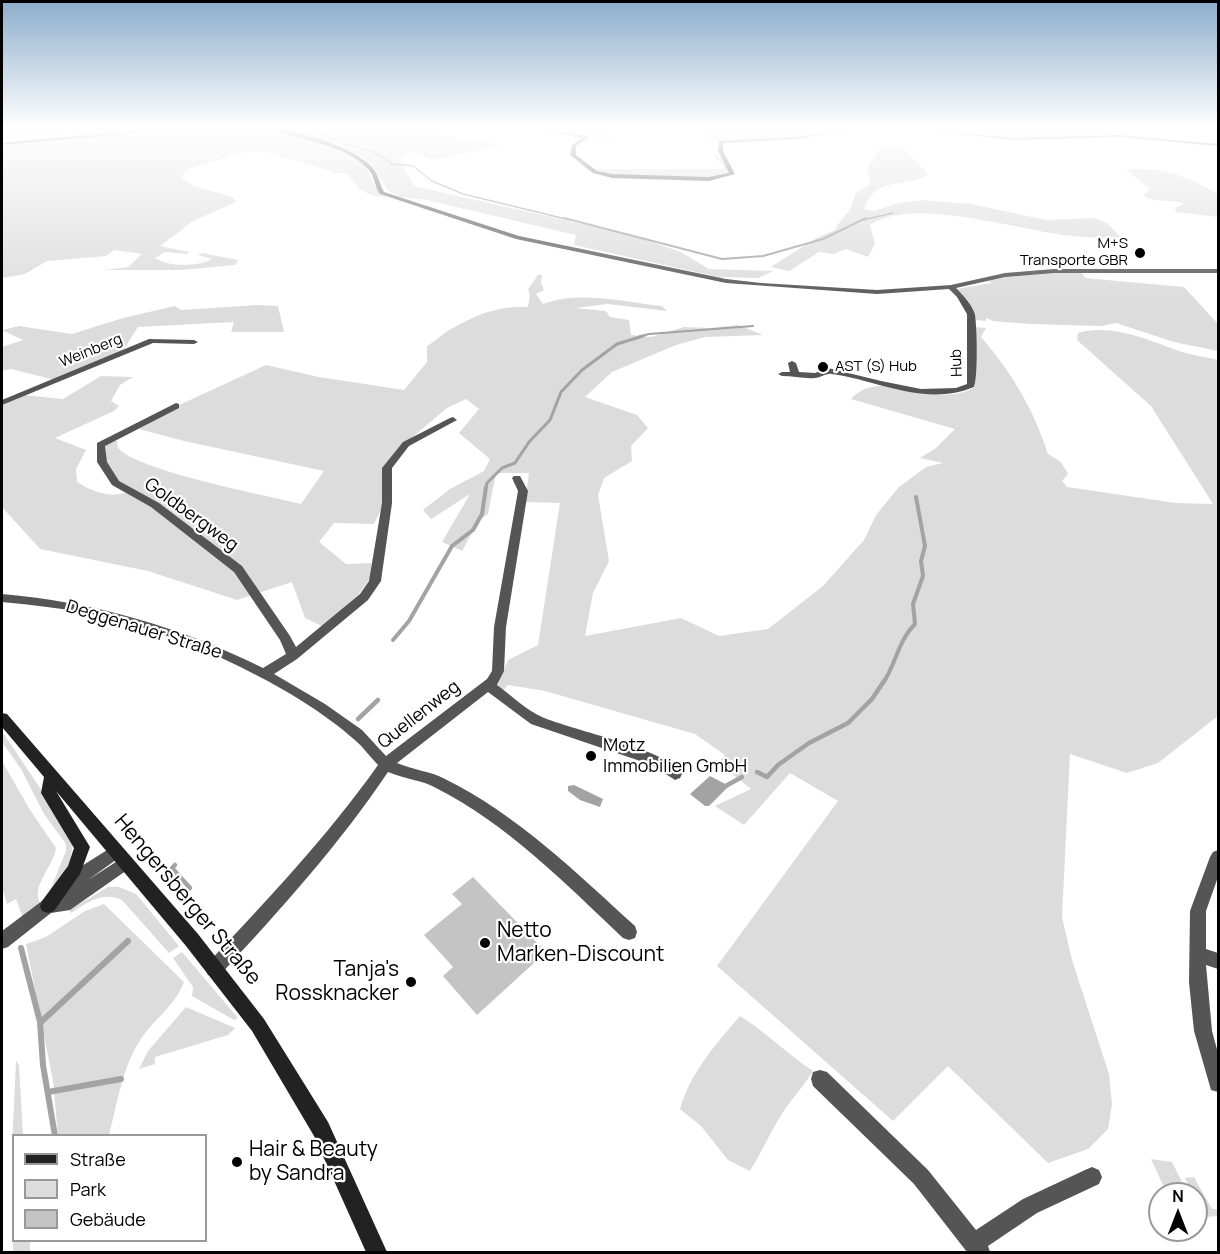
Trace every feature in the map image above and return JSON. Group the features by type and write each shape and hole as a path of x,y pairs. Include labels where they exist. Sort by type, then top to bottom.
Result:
{"main road":[{"name":"Hengersberger Straße","path":"2,718 214,969 258,1025 321,1129 375,1251"},
{"path":"48,906 75,869 82,847 48,793 51,775"}],"street":[{"path":"378,187 382,193 462,221 527,240 726,281 761,285 876,292 951,287 1029,273 1184,269 1218,271"},
{"name":"Hub","path":"795,374 816,376 828,370 936,393 962,391 971,385 970,314 951,287"},
{"name":"Weinberg","path":"2,403 152,341 194,342"},
{"path":"782,374 795,374 792,363"},
{"name":"Goldbergweg","path":"176,406 100,445 102,462 115,483 155,505 238,569 286,639 293,656"},
{"path":"264,674 293,656 364,597 375,581 387,503 387,468 406,444 453,420"},
{"name":"Quellenweg","path":"214,969 301,875 357,806 386,764 488,685 498,672 500,627 524,491 517,478"},
{"name":"Deggenauer Straße","path":"2,598 60,603 118,618 229,656 264,674 358,734 386,764 438,782 467,798 542,856 629,932"},
{"path":"488,685 536,720 657,761 675,774"},
{"path":"2,941 48,906 64,905 120,857"},
{"path":"1218,857 1198,911 1198,982 1203,1031 1218,1083"},
{"path":"1199,954 1218,961"},
{"path":"819,1079 921,1177 977,1248 1030,1206 1092,1177"}],"green space":[{"path":"2,187 195,187 233,197 236,202 193,221 160,246 189,252 188,254 165,252 155,258 167,263 183,265 212,259 198,255 202,253 238,260 235,265 181,270 105,270 128,267 142,254 114,250 106,256 47,261 25,274 2,278"},
{"path":"358,187 377,187 386,197 374,196"},
{"path":"386,187 416,187 631,235 681,252 709,269 773,271 758,278 719,277 574,245 576,235 427,200 400,197"},
{"path":"867,187 884,187 875,191 864,209 874,211 899,203 922,200 971,204 1046,220 1094,218 1107,223 1121,237 1077,237 958,216 908,214 887,217 870,225 875,244 868,257 846,249 834,254 819,252 789,271 771,267 818,237 835,230 849,210 855,194"},
{"path":"1147,187 1205,187 1218,194 1218,217 1176,212 1175,208 1184,204 1147,198 1143,195 1150,189"},
{"path":"1054,271 1082,273 1085,278 1184,287 1218,324 1218,351 1174,342 1116,323 1101,326 1030,324 993,321 986,318 986,321 976,320 956,289 992,283 988,281 1005,275"},
{"path":"538,275 542,275 541,283 544,290 536,294 543,304 587,297 662,306 667,311 608,304 575,308 606,311 610,317 629,320 631,335 651,337 684,327 710,328 738,325 763,335 705,337 676,345 612,372 585,397 637,415 648,428 631,446 632,461 604,478 598,495 609,561 593,593 585,636 681,618 719,636 768,629 823,586 864,540 876,515 899,487 926,467 943,463 920,458 936,448 955,429 851,399 864,390 878,386 942,395 959,393 975,387 973,327 986,328 981,337 1020,392 1036,421 1048,454 1061,462 1068,474 1062,481 1067,487 1176,503 1213,504 1151,406 1077,340 1078,333 1091,330 1118,332 1218,360 1218,716 1158,763 1127,773 1070,754 1062,917 1072,960 1109,1074 1112,1104 1108,1129 1088,1149 1048,1163 948,1066 893,1121 717,966 838,801 790,773 744,825 715,806 751,789 719,763 725,755 695,734 545,691 508,685 502,692 497,687 508,660 538,645 560,503 525,502 529,473 496,473 488,514 478,521 462,551 442,542 470,494 431,519 423,510 450,489 484,471 490,459 459,433 479,409 466,399 447,408 396,451 383,467 383,506 374,524 334,523 319,542 346,564 371,563 373,574 358,595 324,627 305,618 292,582 237,600 148,571 40,549 2,507 2,404 22,395 63,399 101,376 133,377 120,385 111,401 119,406 114,411 55,438 86,450 76,469 77,482 102,493 116,494 130,491 118,482 104,459 101,445 110,439 117,441 118,448 130,457 150,465 204,481 301,504 324,471 139,429 177,406 266,365 319,377 404,390 427,362 427,346 451,329 479,315 497,309 528,307 530,295 528,289"},
{"path":"257,305 278,306 284,332 231,332 234,322 138,327 120,355 55,380 11,369 2,371 2,347 23,340 2,330 19,326 72,334 123,318 175,306 181,310"},
{"path":"2,731 74,839 69,866 49,893 66,851 66,844 44,814 21,769 2,742"},
{"path":"2,761 30,810 56,848 38,889 40,903 23,918 16,899 7,904 2,887"},
{"path":"108,887 119,887 136,894 179,946 169,953 122,900 102,897 71,913 69,910"},
{"path":"104,904 184,982 175,999 144,1034 133,1053 121,1087 109,1134 58,1134 53,1081 26,944 46,937 85,911"},
{"path":"182,952 238,1018 234,1020 192,996 193,987 173,958"},
{"path":"186,1007 235,1028 228,1035 155,1057 155,1064 139,1069 148,1051"},
{"path":"740,1016 813,1071 784,1111 750,1171 728,1160 701,1126 680,1109 697,1071"},
{"path":"16,1061 19,1065 23,1134 13,1134"},
{"path":"1151,1159 1172,1162 1182,1182 1162,1182"},
{"path":"1194,1177 1197,1182 1187,1182 1185,1178"},
{"path":"1208,1202 1212,1209 1218,1209 1218,1216 1208,1217"},
{"path":"13,1242 30,1242 30,1252 13,1252"}],"shaded area":[{"path":"710,776 729,786 709,806 705,806 690,794"},
{"path":"574,785 603,799 600,807 580,800 568,791 568,786"}],"building":[{"name":"Netto Marken-Discount","path":"473,877 546,952 477,1015 443,976 453,967 424,935 462,904 452,894"}],"waterway":[{"path":"445,187 463,194 570,220"},
{"path":"863,220 893,213"},
{"path":"564,218 722,259 763,256 823,239 866,218"},
{"path":"638,337 649,334 753,326"},
{"path":"486,488 487,483 502,468 515,463 529,442 550,420 561,392 582,370 617,344 643,336"},
{"path":"393,640 409,621 452,546 473,530 482,514 486,487"},
{"path":"883,683 901,645 915,624 913,604 923,576 921,561 925,546 916,497"},
{"path":"757,772 767,777 778,765 809,743 848,723 872,699 884,681"},
{"path":"358,719 378,700"},
{"path":"722,788 742,777"},
{"path":"175,865 172,868 190,888 188,890"},
{"path":"41,1022 128,941"},
{"path":"21,948 40,1022 43,1065 55,1134"},
{"path":"48,1092 121,1079"}],"place":[{"name":"M+S Transporte GBR","path":"1140,253"},
{"name":"AST (S) Hub","path":"823,367"},
{"name":"Motz Immobilien GmbH","path":"591,756"},
{"name":"Netto Marken-Discount","path":"485,943"},
{"name":"Tanja's Rossknacker","path":"411,982"},
{"name":"Hair & Beauty by Sandra","path":"237,1162"}]}
